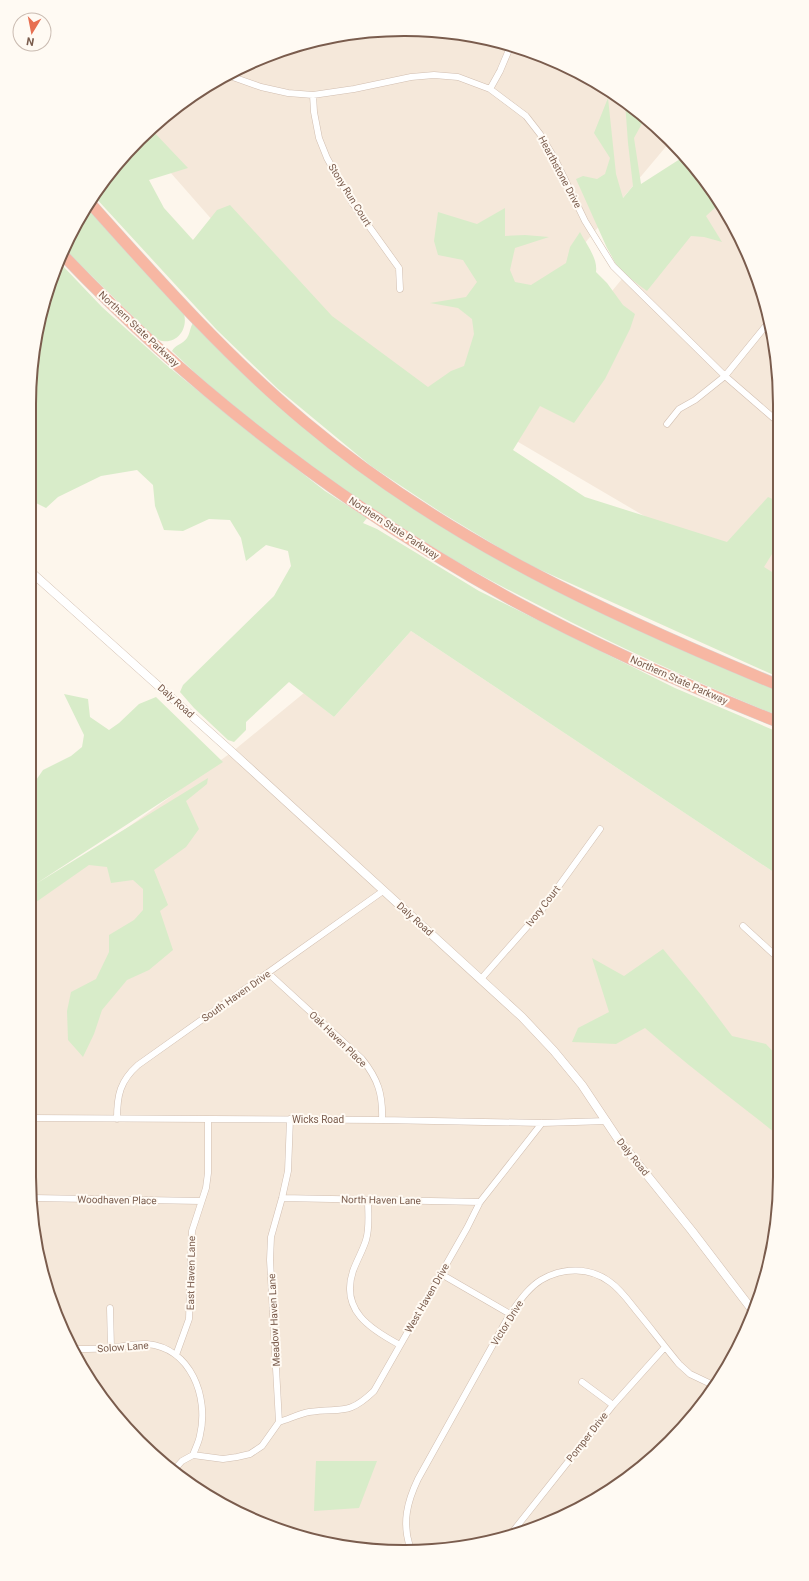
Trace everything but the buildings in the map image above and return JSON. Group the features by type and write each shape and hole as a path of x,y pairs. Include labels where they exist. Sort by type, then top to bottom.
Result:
{"highway":[{"path":"94,207 186,309 240,364 306,423 382,482 461,533 533,574 634,623 773,684"},
{"name":"Northern State Parkway","path":"66,258 136,328 202,387 321,480 386,524 471,576 554,622 647,666 773,720"}],"street":[{"path":"490,89 509,52"},
{"name":"Hearthstone Drive","path":"235,78 261,87 288,93 313,95 354,89 411,77 434,75 458,77 490,89 526,116 540,134 555,158 585,221 613,266 725,376 773,418"},
{"name":"Stony Run Court","path":"313,95 314,112 319,138 327,158 353,204 399,268 400,289"},
{"path":"667,424 679,409 695,400 725,376 765,327"},
{"name":"Daly Road","path":"36,576 232,752 522,1017 554,1051 582,1085 618,1139 692,1231 749,1306"},
{"name":"Ivory Court","path":"481,979 540,912 600,829"},
{"name":"South Haven Drive","path":"117,1119 119,1091 128,1074 138,1065 383,891"},
{"path":"743,926 773,954"},
{"name":"Oak Haven Place","path":"268,973 362,1059 373,1072 380,1091 382,1120"},
{"name":"Wicks Road","path":"36,1118 290,1119 542,1123 607,1121"},
{"name":"East Haven Lane","path":"176,1355 189,1319 192,1231 206,1188 208,1173 208,1119"},
{"name":"Meadow Haven Lane","path":"279,1422 270,1260 271,1237 288,1171 290,1119"},
{"name":"West Haven Drive","path":"279,1422 309,1412 348,1410 362,1402 374,1391 441,1274 480,1202 542,1123"},
{"name":"Woodhaven Place","path":"37,1198 201,1201"},
{"name":"North Haven Lane","path":"282,1198 480,1202"},
{"path":"368,1200 366,1239 353,1272 350,1286 352,1300 357,1312 364,1322 374,1330 400,1345"},
{"name":"Victor Drive","path":"409,1545 406,1532 406,1518 407,1505 412,1492 510,1314 525,1295 541,1280 559,1272 578,1270 596,1274 610,1282 623,1294 679,1364 690,1374 709,1383"},
{"path":"441,1274 510,1314"},
{"path":"110,1308 111,1348"},
{"name":"Solow Lane","path":"79,1349 111,1348 146,1344 161,1347 176,1355 193,1375 199,1387 202,1402 200,1436 193,1455"},
{"name":"Pomper Drive","path":"516,1527 613,1405 665,1347"},
{"path":"582,1382 613,1405"},
{"path":"177,1467 182,1461 193,1455 223,1458 250,1454 262,1446 279,1422"}],"shaded area":[{"path":"404,36 453,39 476,43 523,56 546,64 567,74 589,85 629,112 667,146 447,407 301,321 145,143 180,112 220,85 242,74 263,64 286,56 333,43 356,39"},
{"path":"700,184 724,220 745,263 766,333 770,356 773,404 773,592 498,430"},
{"path":"411,631 773,872 772,1201 770,1225 760,1272 745,1318 735,1339 724,1361 697,1401 665,1437 629,1469 589,1496 546,1517 500,1532 453,1542 404,1545 380,1544 356,1542 309,1532 263,1517 242,1507 220,1496 180,1469 162,1454 127,1419 112,1401 85,1361 64,1318 56,1295 43,1248 39,1225 36,1176 36,894 232,752 304,693 334,717"}],"green space":[{"path":"608,98 616,174 623,198 633,186 626,110 642,123 634,138 641,184 679,159 697,180 716,207 706,216 722,242 704,237 691,236 647,291 628,277 618,267 607,248 576,179 583,176 597,179 605,174 610,158 594,133"},
{"path":"155,133 188,168 149,180 164,208 193,240 217,210 230,205 332,316 428,387 451,371 464,366 474,334 472,319 458,308 430,303 466,297 477,282 463,260 438,255 434,241 438,212 477,224 505,208 505,236 525,235 549,237 515,248 510,270 515,282 531,285 566,263 570,247 580,232 593,256 596,272 607,283 623,305 635,314 630,329 605,379 574,423 540,406 513,450 585,497 727,542 768,497 773,499 773,552 764,567 773,573 773,675 523,562 442,513 371,466 278,389 217,330 98,200 127,162"},
{"path":"92,210 184,314 185,319 183,329 177,337 173,340 162,341 155,337 69,253"},
{"path":"63,266 102,307 164,363 240,425 325,491 367,518 363,523 377,529 479,591 675,688 773,730 773,872 411,631 334,717 289,682 246,722 246,730 234,742 228,740 194,708 180,692 183,685 274,596 291,566 288,551 266,545 246,561 241,538 230,520 209,519 183,531 164,530 155,506 153,485 137,470 101,476 58,497 46,508 36,503 37,380 43,333"},
{"path":"193,323 307,429 451,531 773,686 773,714 630,651 519,595 444,554 358,498 302,460 248,418 222,397 172,351 187,338"},
{"path":"64,694 88,699 90,717 109,730 119,723 139,704 156,697 223,762 36,884 36,780 43,770 71,756 82,747 84,735"},
{"path":"208,778 207,784 186,801 199,829 186,847 154,870 168,905 160,911 173,950 149,970 127,980 102,1010 94,1034 83,1057 68,1040 67,1011 71,992 96,979 109,952 109,935 134,920 143,910 143,889 133,880 111,883 107,867 89,865 36,902 36,884"},
{"path":"663,949 702,996 732,1036 766,1044 773,1052 773,1131 645,1028 616,1044 572,1042 578,1028 609,1012 592,958 624,976"},
{"path":"316,1461 377,1461 359,1508 314,1511"}]}
